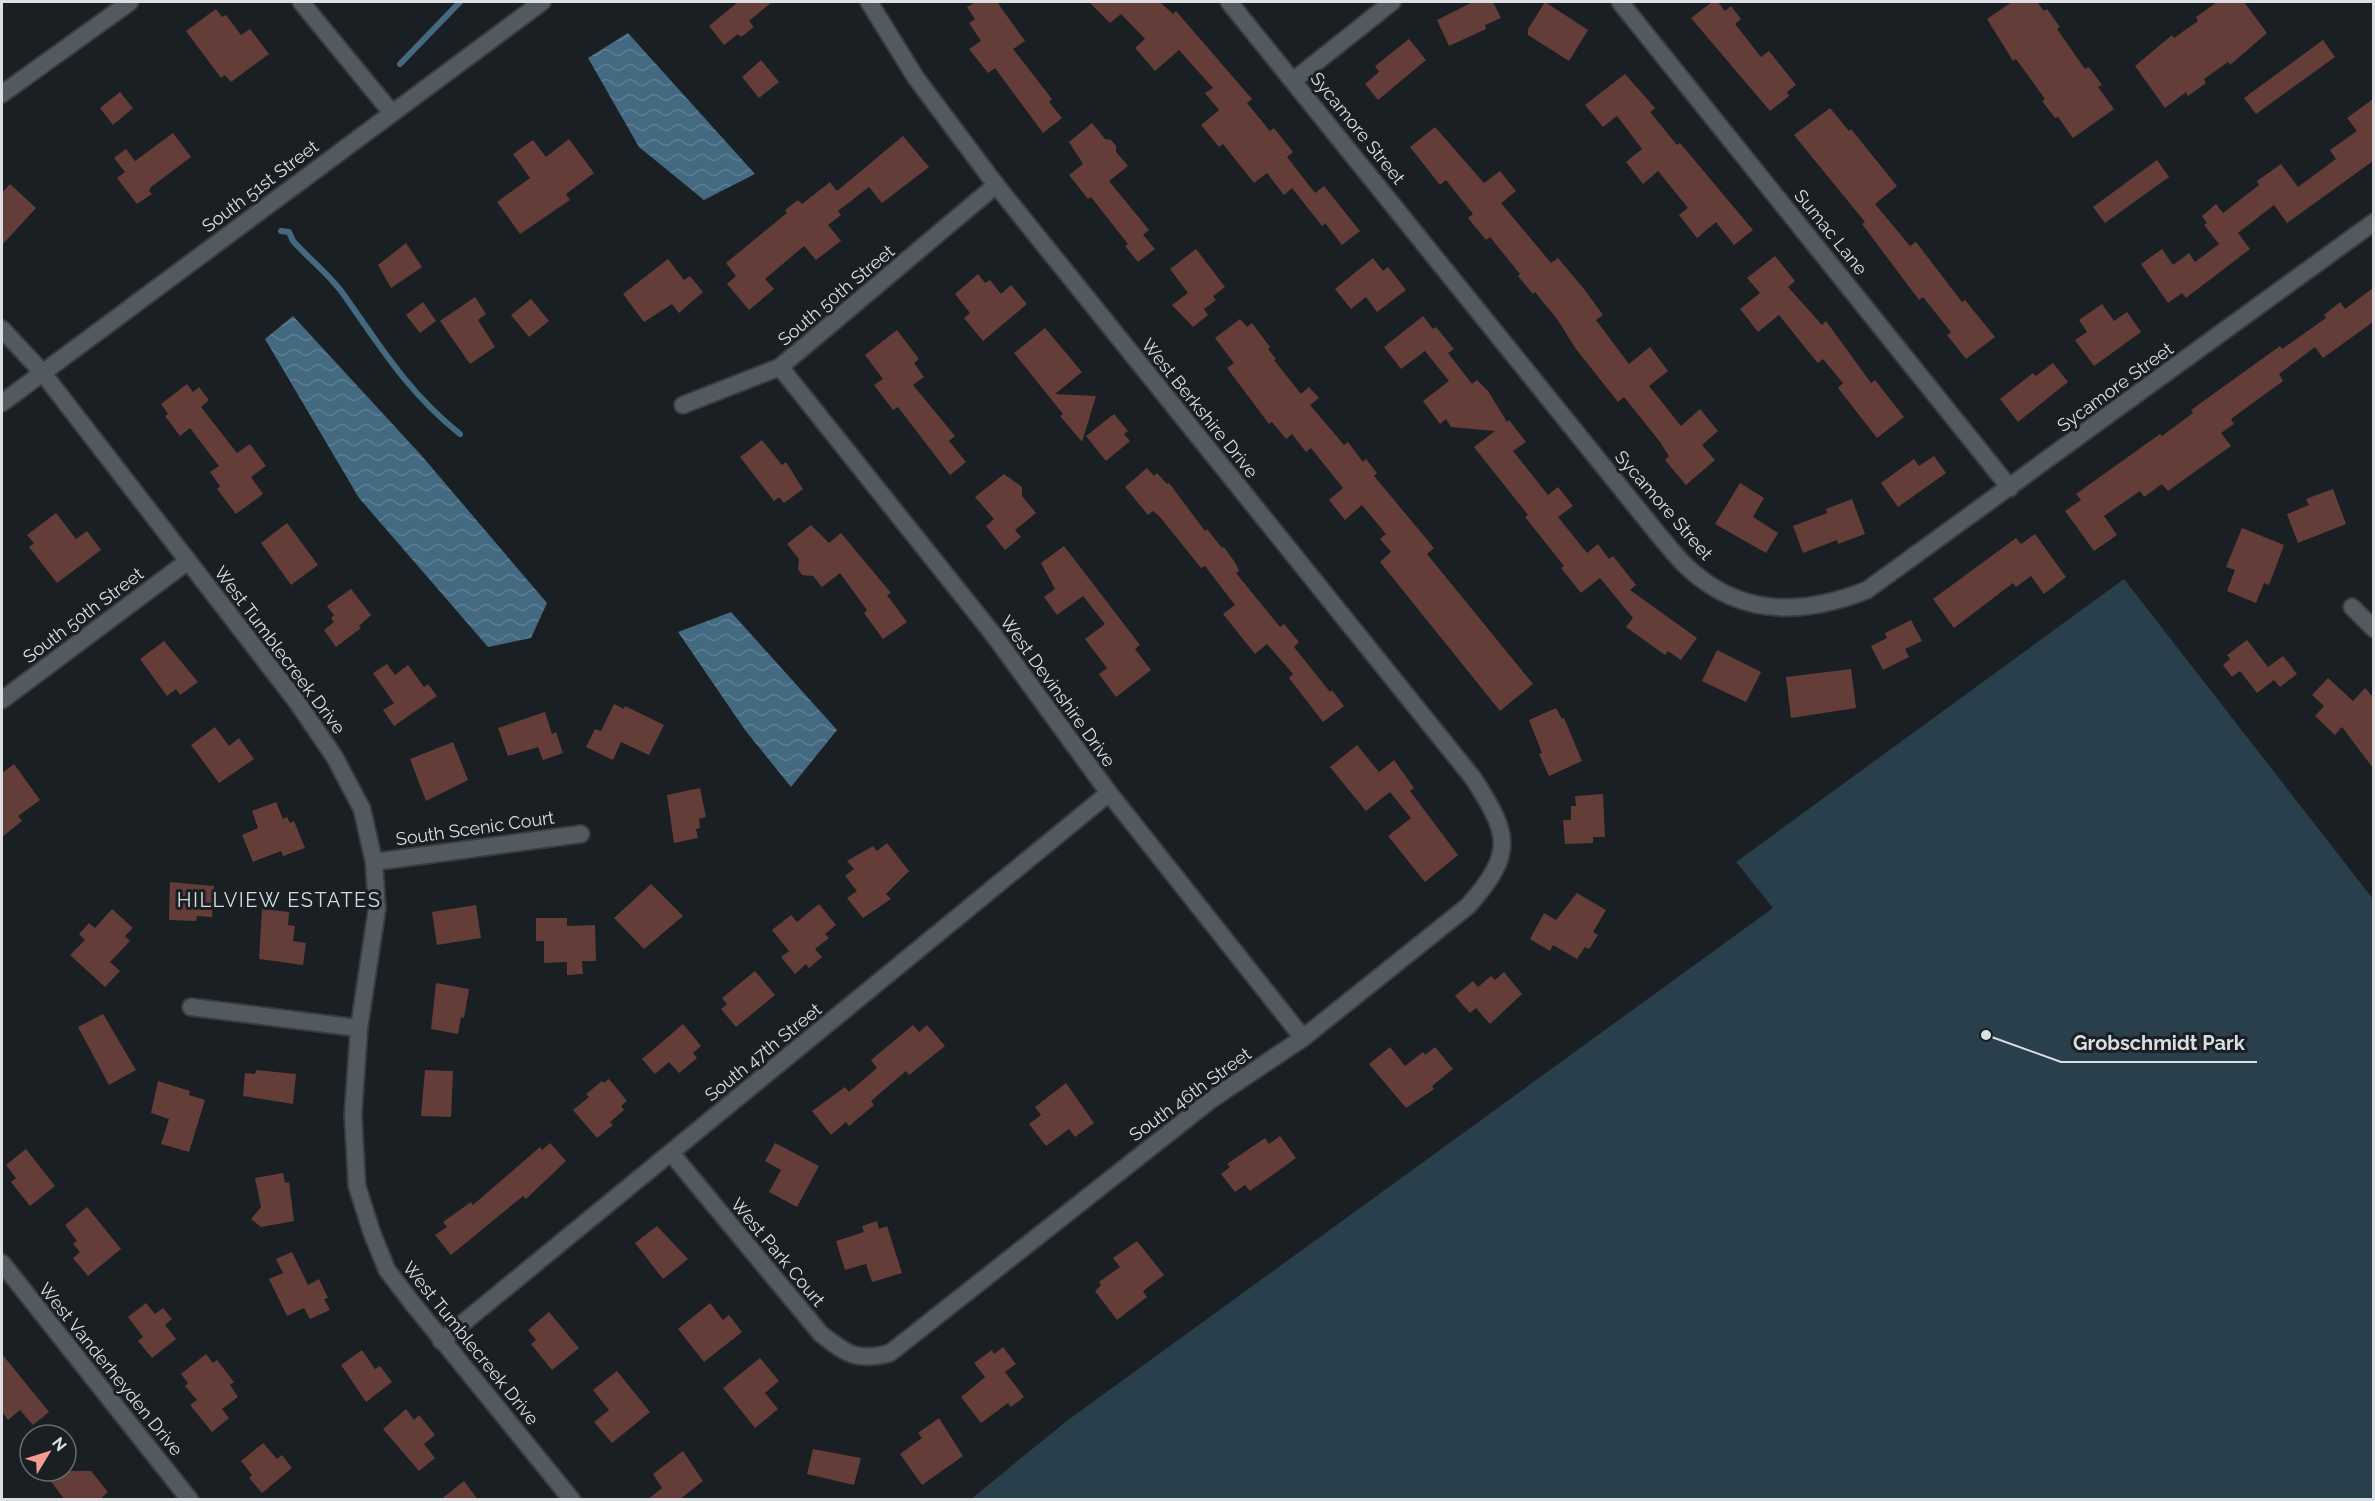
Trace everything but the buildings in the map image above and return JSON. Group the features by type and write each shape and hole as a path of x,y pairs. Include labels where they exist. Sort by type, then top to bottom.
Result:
{"street":[{"path":"3,90 130,2"},
{"path":"301,2 392,112"},
{"name":"South 51st Street","path":"2,403 542,2"},
{"name":"West Berkshire Drive","path":"869,2 916,78 996,185 1473,778 1494,810 1504,835"},
{"name":"Sycamore Street","path":"1229,2 1658,534 1686,566 1714,587 1751,604 1805,609 1835,603 1867,590 2373,222"},
{"path":"1294,80 1392,2"},
{"name":"Sumac Lane","path":"1620,2 2010,488"},
{"name":"South 50th Street","path":"683,405 780,368 996,185"},
{"name":"West Tumblecreek Drive","path":"2,329 42,372 297,702 334,756 362,809 374,862 377,909 359,1028 353,1114 357,1186 387,1269 441,1341 572,1500"},
{"name":"West Devinshire Drive","path":"780,368 993,634 1109,793 1303,1038"},
{"name":"South 50th Street","path":"2,700 188,561"},
{"path":"2352,607 2373,629"},
{"name":"South 47th Street","path":"441,1341 1109,793"},
{"name":"South Scenic Court","path":"374,862 581,834"},
{"name":"South 46th Street","path":"869,1359 890,1353 1212,1099 1303,1038 1468,906 1491,880 1504,835"},
{"path":"191,1007 359,1028"},
{"name":"West Park Court","path":"670,1153 820,1334 847,1354 869,1359"},
{"name":"West Vanderheyden Drive","path":"2,1263 190,1500"}],"shaded area":[{"path":"2124,579 2373,899 2373,1499 971,1499 1068,1420 1773,908 1736,862"}],"water":[{"path":"628,33 755,174 704,200 639,147 588,58"},
{"path":"293,316 421,455 547,603 531,638 488,647 359,498 265,339"},
{"path":"731,612 837,730 791,787 745,730 678,632"}],"waterway":[{"path":"400,64 460,2"},
{"path":"281,231 289,232 293,241 333,281 410,386 460,434"}],"place":[{"name":"Grobschmidt Park","path":"1986,1035"}],"district":[{"name":"HILLVIEW ESTATES","path":"279,900"}]}
